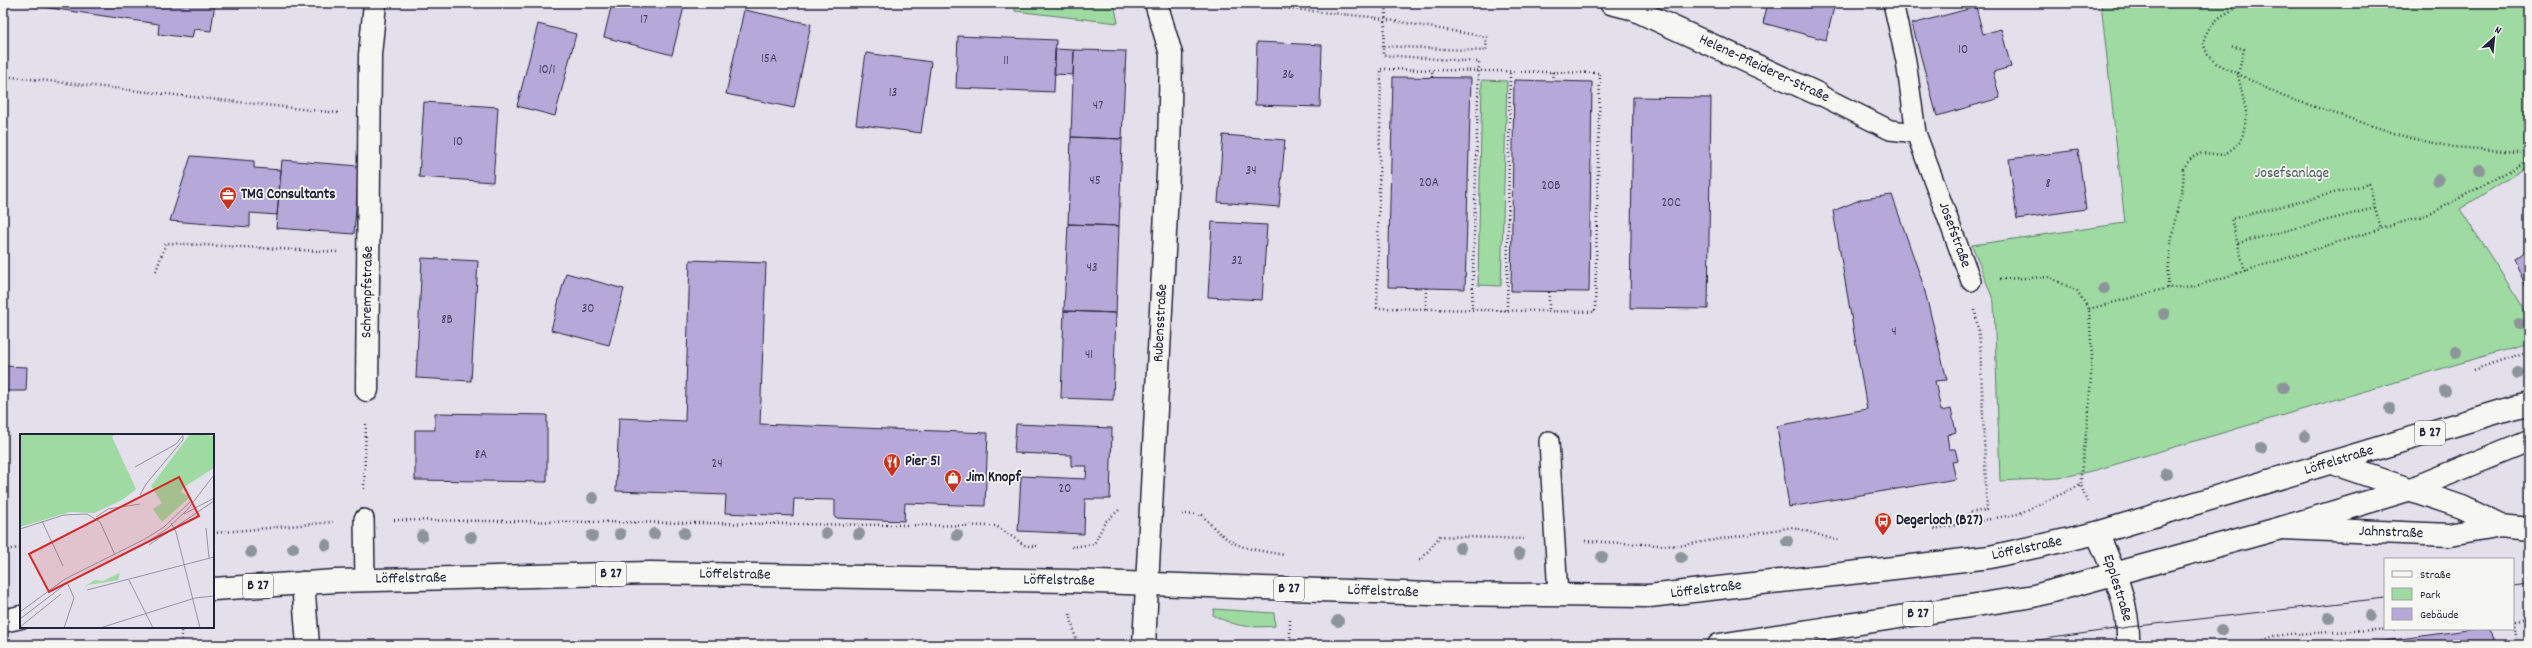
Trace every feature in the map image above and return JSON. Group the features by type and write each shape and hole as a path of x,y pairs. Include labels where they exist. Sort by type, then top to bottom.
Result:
{"main road":[{"name":"Schrempfstraße","path":"367,390 370,56 375,3"},
{"name":"Rubensstraße","path":"1144,645 1169,153 1171,54 1156,3"},
{"name":"Helene-Pfleiderer-Straße","path":"1611,3 1630,8 1818,94"},
{"name":"Löffelstraße","path":"214,589 365,580 650,573 1146,583 1431,594 1649,596 1990,557 2097,533 2511,408 2529,404"},
{"name":"B 27","path":"1719,645 2034,596 2281,528 2410,489 2529,441"},
{"name":"Jahnstraße","path":"2332,463 2462,507 2501,526"},
{"name":"Jahnstraße","path":"2281,528 2450,535 2501,526 2529,529"},
{"name":"Epplestraße","path":"2097,533 2115,574 2129,627 2128,645"},
{"path":"302,583 308,645"},
{"path":"3,621 20,617"}],"lane":[{"name":"Josefstraße","path":"1893,3 1906,61 1916,133 1971,281"},
{"name":"Helene-Pfleiderer-Straße","path":"1818,94 1890,130 1916,133"},
{"path":"1549,441 1558,595"},
{"path":"364,519 365,580"}],"path":[{"path":"1233,3 1385,19 1487,37 1486,51 1383,46"},
{"path":"1386,3 1383,55 1479,62 1472,310"},
{"path":"2089,309 2168,288 2196,286 2432,213 2465,197 2522,164 2529,153 2454,147 2409,138 2282,96 2238,75 2216,63 2208,55 2203,43 2210,24 2223,15 2249,3"},
{"path":"2168,288 2168,261 2177,211 2185,182 2183,169 2191,156 2201,153 2224,156 2241,142 2247,116 2238,75 2244,48 2230,46"},
{"path":"1381,68 1478,71 1600,73 1595,312 1377,308 1381,68"},
{"path":"1432,70 1432,78"},
{"path":"1507,310 1510,71"},
{"path":"1552,72 1553,81"},
{"path":"3,76 370,118"},
{"path":"2245,271 2231,219 2369,184 2381,230"},
{"path":"2237,243 2375,208"},
{"path":"156,271 166,243 369,254"},
{"name":"Josefstraße","path":"1971,281 2049,277 2078,292 2089,309 2092,357 2081,485 2097,533"},
{"path":"1970,522 1968,513 1986,510 1980,343 1971,281"},
{"path":"1426,288 1426,308"},
{"path":"1549,292 1549,312"},
{"path":"2473,370 2529,351"},
{"path":"364,519 367,390"},
{"path":"1933,529 2018,514 2081,485"},
{"path":"1064,547 1094,544 1105,522 1118,510 1202,516 1217,533 1236,546 1289,556"},
{"path":"214,533 364,519 996,526 1026,546 1041,546"},
{"path":"1414,560 1421,560 1440,536 1678,546 1793,527 1844,542"},
{"path":"3,550 20,548"},
{"path":"2514,621 2529,619"},
{"path":"181,628 182,645"},
{"path":"2514,628 2516,642"},
{"path":"2252,645 2274,636 2291,634 2384,630"}],"green space":[{"path":"1015,3 1114,3 1118,23 1015,11"},
{"name":"Josefsanlage","path":"2101,3 2529,3 2529,161 2525,168 2460,209 2529,316 2529,343 2096,470 2059,478 2000,481 1994,302 1972,245 2125,223"},
{"path":"1482,80 1507,81 1501,286 1478,285"},
{"path":"1214,609 1274,613 1275,626 1243,626 1213,615"}],"building":[{"path":"15,3 215,3 211,31 194,29 192,38 158,34 159,24"},
{"path":"535,3 558,3 557,6"},
{"path":"612,3 685,3 672,55 604,37"},
{"path":"1768,3 1835,3 1826,40 1763,23"},
{"path":"1976,7 1983,34 2001,29 2011,67 1993,72 2000,98 1937,116 1912,24"},
{"path":"744,10 811,24 794,108 726,94"},
{"path":"538,24 576,34 555,116 517,106"},
{"path":"958,36 1056,40 1054,92 956,88"},
{"path":"1257,42 1322,45 1320,107 1255,105"},
{"path":"1055,49 1074,50 1073,75 1054,74"},
{"path":"1074,50 1126,51 1122,139 1071,137"},
{"path":"866,53 931,62 921,133 856,124"},
{"path":"1393,77 1471,78 1465,289 1388,287"},
{"path":"1514,80 1592,82 1589,292 1511,291"},
{"path":"1633,97 1711,98 1708,309 1630,308"},
{"path":"424,102 498,107 493,182 419,177"},
{"path":"1223,135 1285,140 1279,207 1218,202"},
{"path":"1071,137 1122,139 1119,226 1068,224"},
{"path":"2078,150 2086,209 2017,219 2009,159"},
{"path":"191,156 254,161 254,168 281,170 277,215 250,213 250,227 170,221"},
{"path":"282,160 359,166 354,234 276,228"},
{"path":"1892,195 1923,284 1947,380 1935,381 1941,411 1951,409 1956,432 1947,435 1949,449 1955,449 1958,461 1952,462 1956,479 1789,507 1777,426 1867,409 1833,211 1862,199"},
{"path":"1212,222 1267,225 1262,300 1208,297"},
{"path":"1068,224 1119,226 1116,313 1064,311"},
{"path":"2529,248 2529,294 2514,259"},
{"path":"422,258 478,261 471,381 416,378"},
{"path":"690,260 766,263 760,424 988,433 985,506 905,503 904,521 835,518 835,500 794,499 793,516 725,513 726,495 616,491 619,418 685,421"},
{"path":"566,273 624,289 609,345 551,330"},
{"path":"1064,311 1116,313 1113,400 1061,398"},
{"path":"3,366 27,367 26,391 3,391"},
{"path":"435,413 547,415 547,482 415,480 415,430 435,430"},
{"path":"1016,424 1112,428 1110,499 1085,499 1084,534 1018,531 1021,476 1086,479 1087,466 1071,466 1071,455 1014,453"},
{"path":"2468,630 2490,630 2496,642 2503,645 2355,645"},
{"path":"2529,635 2529,645 2518,645 2527,639"}],"tram line":[{"path":"2514,586 2529,584"},
{"path":"2003,645 2129,627 2384,598"}],"place":[{"name":"TMG Consultants","path":"228,210"},
{"name":"Pier 51","path":"892,477"},
{"name":"Jim Knopf","path":"953,493"},
{"name":"Degerloch (B27)","path":"1883,536"}]}
